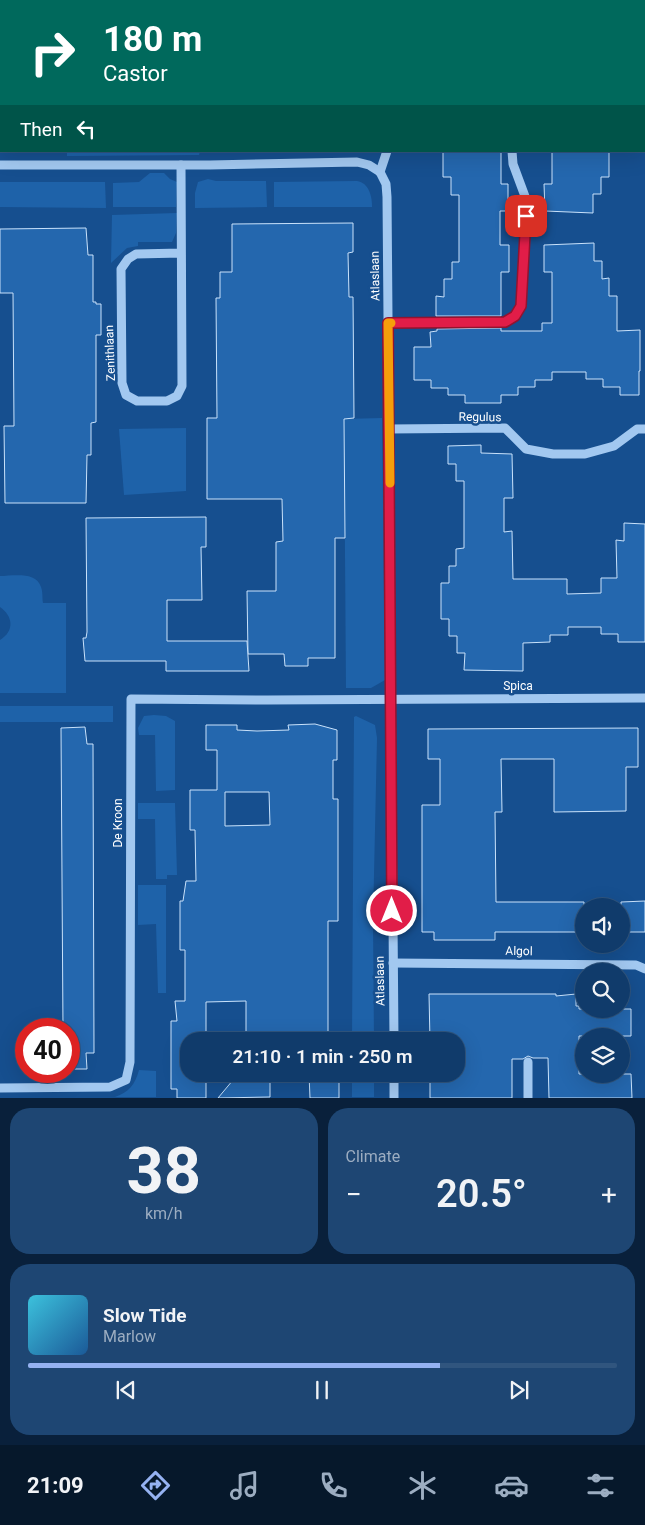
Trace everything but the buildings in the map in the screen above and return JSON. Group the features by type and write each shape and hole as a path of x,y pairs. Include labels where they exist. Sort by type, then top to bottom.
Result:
{"street":[{"path":"0,165 181,165 357,162 369,165 380,172 387,152"},
{"path":"388,323 505,322 515,316 521,306 526,199 513,164 512,152"},
{"name":"Zenithlaan","path":"181,165 182,386 177,396 167,400 137,401 126,394 122,383 121,269 128,259 136,254 181,253"},
{"name":"Atlaslaan","path":"380,172 386,184 387,197 394,1032"},
{"name":"Regulus","path":"389,429 505,428 526,449 553,454 585,454 614,446 637,429 645,429"},
{"name":"Spica","path":"392,700 645,698"},
{"name":"De Kroon","path":"0,1088 110,1087 126,1080 130,1062 131,699 392,700"},
{"name":"Algol","path":"393,963 636,965 645,969"},
{"path":"528,1062 528,1098"},
{"path":"394,1082 394,1098"}],"shaded area":[{"path":"67,152 200,152 199,155 67,156"},
{"path":"150,173 164,173 170,179 177,182 176,207 113,207 113,183 139,182"},
{"path":"208,179 216,181 266,181 267,207 195,208 195,193 198,182"},
{"path":"357,181 367,187 372,207 274,207 274,182"},
{"path":"0,182 105,182 106,208 0,207"},
{"path":"177,213 176,233 172,242 138,242 138,246 127,248 111,263 112,215"},
{"path":"382,418 385,680 371,688 346,688 344,419"},
{"path":"186,428 186,491 124,495 119,429"},
{"path":"0,576 29,576 38,582 41,587 43,603 66,603 66,693 0,693 0,640 10,628 10,619 0,607"},
{"path":"0,706 113,706 113,722 0,722"},
{"path":"144,716 166,716 175,721 175,790 156,791 155,735 139,735 138,728"},
{"path":"356,716 375,725 377,738 373,921 374,1032 352,1032 354,717"},
{"path":"138,803 175,803 177,875 167,875 167,879 156,879 155,819 138,819"},
{"path":"138,885 166,885 166,993 158,993 156,924 138,925"},
{"path":"139,1070 156,1071 156,1097 115,1097 131,1087 136,1080"},
{"path":"352,1082 374,1082 374,1097 352,1097"}],"slow traffic":[{"path":"390,483 388,323 391,323"}],"route":[{"path":"392,911 392,680 388,323 505,322 515,316 521,306 526,216"}]}
